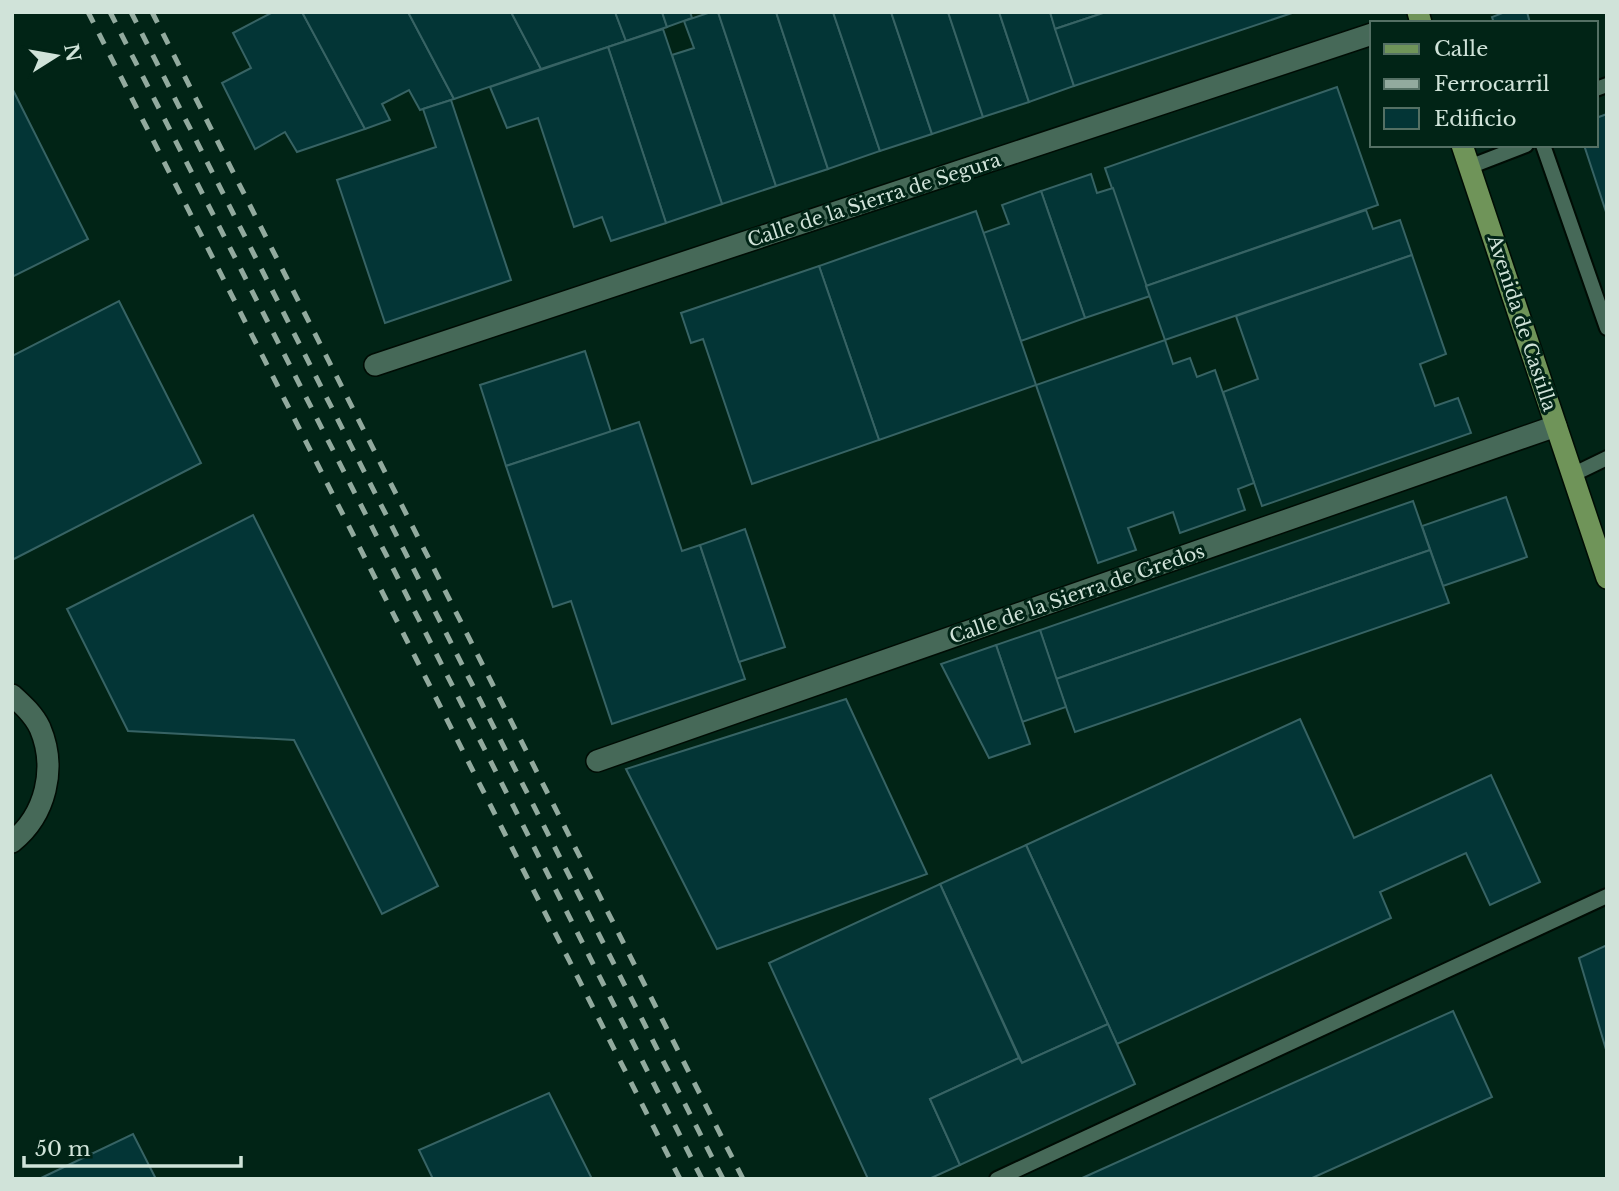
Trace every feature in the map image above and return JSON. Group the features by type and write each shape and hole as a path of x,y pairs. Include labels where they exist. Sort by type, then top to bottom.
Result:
{"main road":[{"name":"Avenida de Castilla","path":"1463,147 1607,578"}],"street":[{"name":"Calle de la Sierra de Segura","path":"375,365 1370,35"},
{"name":"Calle de la Sierra de Gredos","path":"597,761 1556,426"},
{"path":"12,695 27,709 39,728 47,756 47,784 41,804 29,825 12,842"}],"lane":[{"path":"1469,167 1521,147"},
{"path":"1544,147 1607,328"},
{"path":"1573,475 1607,458"},
{"path":"997,1179 1607,896"}],"building":[{"path":"273,12 302,12 365,129 297,152 285,132 255,149 222,83 251,68 233,33"},
{"path":"302,12 408,12 454,99 420,110 409,90 382,104 390,120 365,129"},
{"path":"408,12 511,12 541,69 454,99"},
{"path":"511,12 615,12 626,41 541,69"},
{"path":"615,12 662,12 667,27 626,41"},
{"path":"662,12 690,12 692,18 667,27"},
{"path":"718,12 776,186 722,204 672,55 694,48 684,21"},
{"path":"718,12 776,12 828,169 776,186"},
{"path":"776,12 833,12 880,151 828,169"},
{"path":"833,12 891,12 932,134 880,151"},
{"path":"891,12 948,12 983,117 932,134"},
{"path":"948,12 999,12 1029,102 983,117"},
{"path":"999,12 1050,12 1074,86 1029,102"},
{"path":"1050,12 1106,12 1055,29"},
{"path":"1106,12 1295,12 1074,86 1055,29"},
{"path":"1505,12 1527,12 1529,21 1493,21 1492,17"},
{"path":"663,29 722,204 666,223 608,47"},
{"path":"608,47 666,223 611,241 602,217 574,227 538,118 507,128 490,87"},
{"path":"1337,87 1378,205 1146,286 1105,168"},
{"path":"12,88 88,239 12,277"},
{"path":"451,100 511,280 385,323 337,180 436,147 423,109"},
{"path":"1607,114 1607,215 1585,147 1598,147 1598,117"},
{"path":"1091,174 1097,193 1113,188 1150,296 1085,318 1041,191"},
{"path":"1041,191 1085,318 1021,341 983,233 1009,224 1002,205"},
{"path":"1366,210 1373,229 1400,220 1412,255 1165,340 1146,286"},
{"path":"976,211 1036,385 879,440 819,266"},
{"path":"1412,255 1446,354 1420,364 1435,406 1458,398 1471,433 1262,506 1223,392 1258,379 1236,316"},
{"path":"819,266 879,440 752,484 703,339 691,343 681,313"},
{"path":"119,301 201,463 12,560 12,356"},
{"path":"1165,340 1173,364 1190,358 1197,377 1215,370 1254,483 1238,489 1245,510 1180,533 1173,512 1128,528 1136,550 1098,563 1036,385"},
{"path":"585,351 611,432 506,466 480,385"},
{"path":"639,422 682,551 700,545 745,679 612,724 571,601 553,607 506,466"},
{"path":"1506,497 1527,557 1443,586 1422,526"},
{"path":"1413,501 1430,550 1056,679 1040,630"},
{"path":"253,515 438,886 382,914 294,740 128,731 67,609"},
{"path":"745,529 785,647 739,662 700,545"},
{"path":"1430,550 1449,603 1075,732 1056,679"},
{"path":"1040,630 1066,707 1022,722 996,645"},
{"path":"996,645 1030,744 989,758 941,664"},
{"path":"846,699 927,874 717,949 626,769"},
{"path":"1300,719 1354,838 1491,775 1540,882 1490,905 1466,853 1380,892 1391,918 1117,1044 1026,845"},
{"path":"1026,845 1108,1024 1022,1063 940,884"},
{"path":"940,884 1019,1058 930,1099 960,1165 929,1179 868,1179 769,963"},
{"path":"1607,945 1607,1053 1579,958"},
{"path":"1453,1011 1492,1097 1310,1179 1080,1179"},
{"path":"1108,1024 1135,1084 960,1165 930,1099 1019,1058 1022,1063"},
{"path":"549,1093 592,1179 433,1179 419,1150"},
{"path":"133,1134 156,1179 39,1179"}],"railway":[{"path":"88,12 680,1179"},
{"path":"110,12 702,1179"},
{"path":"131,12 723,1179"},
{"path":"152,12 743,1179"}]}
